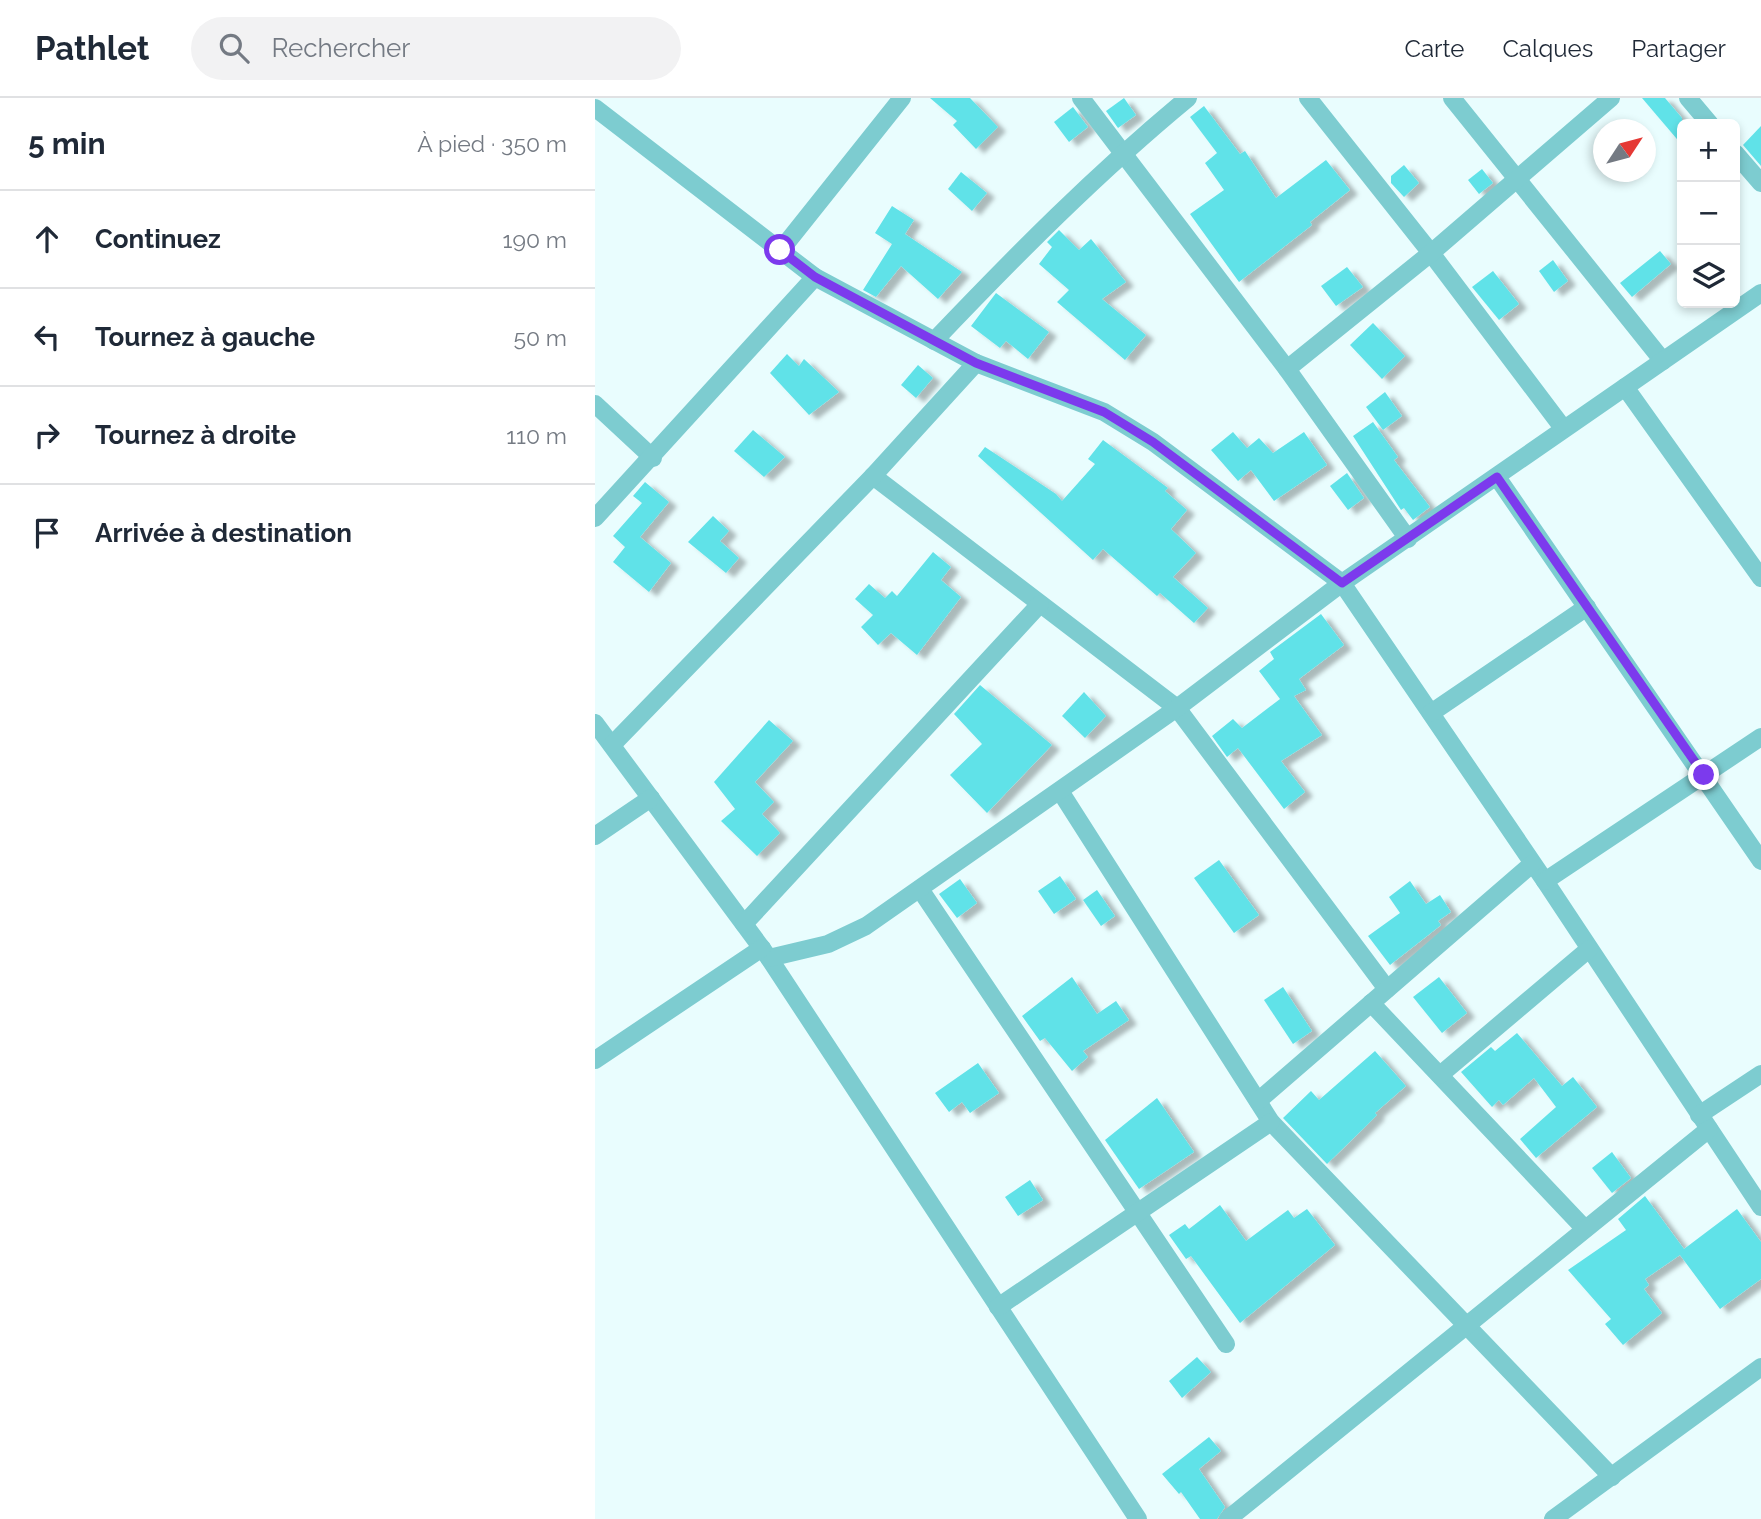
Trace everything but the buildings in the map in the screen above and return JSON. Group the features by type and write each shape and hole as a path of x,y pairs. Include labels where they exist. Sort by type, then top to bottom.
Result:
{"street":[{"path":"780,250 902,98"},
{"path":"1081,98 1287,369 1408,539"},
{"path":"933,341 1033,237 1121,153 1188,98"},
{"path":"1308,98 1431,253 1563,428"},
{"path":"1452,98 1663,361"},
{"path":"1287,369 1431,253 1611,98"},
{"path":"1688,98 1706,119"},
{"path":"595,108 815,277 976,363 1104,412 1153,442 1342,583 1545,881 1761,1208"},
{"path":"1740,159 1761,183"},
{"path":"595,518 653,458 815,277"},
{"path":"595,1060 766,953 845,939 1177,708 1342,583 1761,293"},
{"path":"612,745 873,476 976,363"},
{"path":"1625,387 1761,578"},
{"path":"595,404 653,458"},
{"path":"873,476 1177,708 1387,989"},
{"path":"1497,477 1761,861"},
{"path":"744,924 1040,604"},
{"path":"1431,713 1587,607"},
{"path":"595,723 766,953 1138,1519"},
{"path":"1545,881 1761,737"},
{"path":"1061,790 1271,1122 1612,1477"},
{"path":"595,836 651,798"},
{"path":"1258,1101 1532,864"},
{"path":"920,889 1226,1344"},
{"path":"1440,1075 1589,949"},
{"path":"1371,1003 1585,1229"},
{"path":"1228,1519 1585,1229 1761,1074"},
{"path":"998,1307 1271,1122"},
{"path":"1553,1519 1761,1367"}],"route":[{"path":"780,250 815,277 976,363 1104,412 1153,442 1342,583 1497,477 1704,775"}]}
